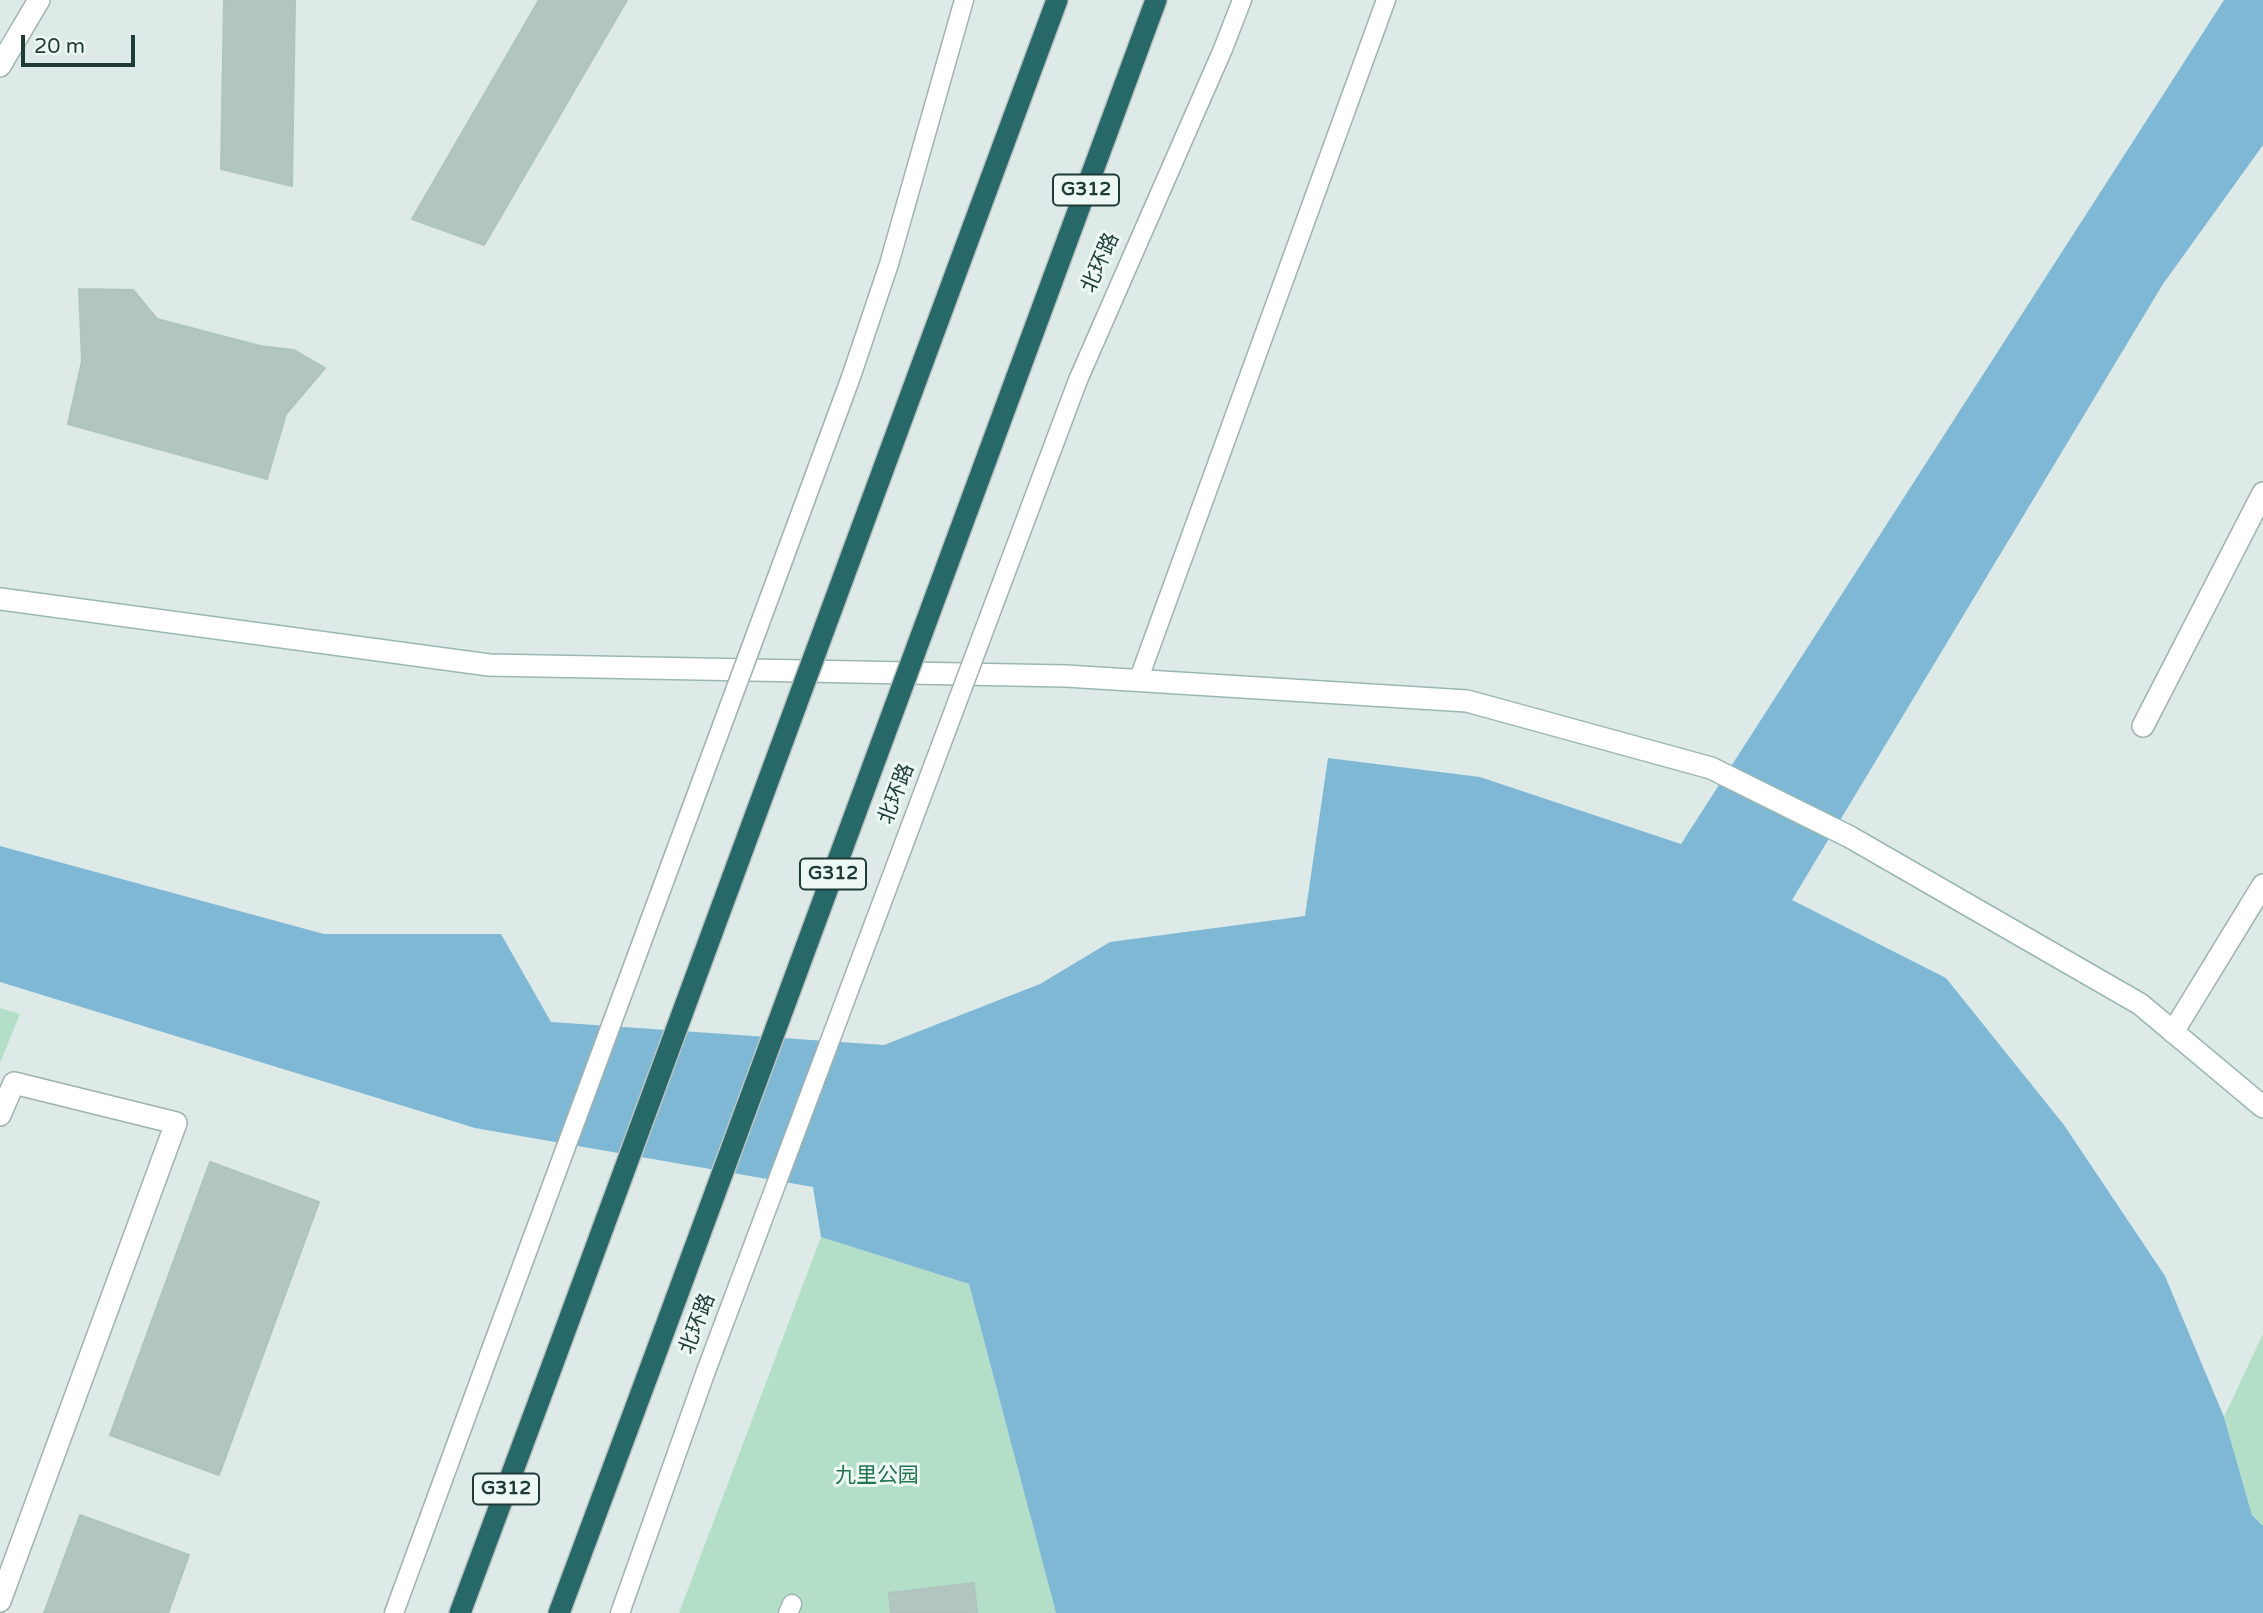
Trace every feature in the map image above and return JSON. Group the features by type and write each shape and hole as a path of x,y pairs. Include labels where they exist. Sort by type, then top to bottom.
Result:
{"highway":[{"name":"G312","path":"460,1613 1057,0"},
{"name":"北环路","path":"559,1613 1156,0"}],"street":[{"path":"0,66 39,0"},
{"path":"2143,726 2263,494"},
{"path":"0,599 489,665 1066,676 1467,701 1711,768 1850,837 2140,1004 2263,1107"},
{"path":"2173,1032 2263,885"},
{"path":"0,1115 14,1083 176,1124 0,1601"}],"lane":[{"path":"394,1613 851,377 890,264 964,0"},
{"name":"北环路","path":"620,1613 706,1371 1079,380 1242,0"},
{"path":"1139,681 1386,0"}],"green space":[{"path":"0,1008 20,1014 0,1063"},
{"name":"九里公园","path":"821,1237 969,1284 1056,1613 679,1613"},
{"path":"2263,1334 2263,1526 2252,1515 2224,1417"}],"water":[{"path":"2224,0 2263,0 2263,145 2163,284 1792,900 1946,978 2064,1125 2165,1276 2224,1417 2252,1515 2263,1526 2263,1613 1056,1613 969,1284 821,1237 813,1187 475,1128 0,982 0,846 324,934 501,934 551,1022 884,1045 1040,984 1110,942 1305,916 1328,758 1480,777 1681,844"}],"building":[{"path":"224,0 295,0 292,186 221,169"},
{"path":"539,0 627,0 484,245 412,219"},
{"path":"79,289 133,290 157,319 260,346 294,350 325,368 286,414 267,479 68,424 82,361"},
{"path":"210,1162 319,1202 219,1475 110,1435"},
{"path":"80,1515 189,1555 168,1613 44,1613"},
{"path":"974,1583 977,1613 891,1613 889,1593"}]}
